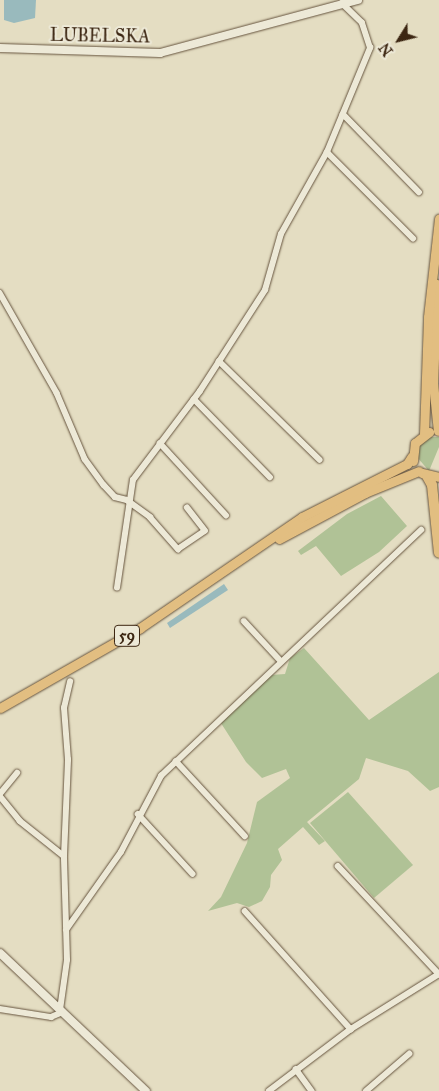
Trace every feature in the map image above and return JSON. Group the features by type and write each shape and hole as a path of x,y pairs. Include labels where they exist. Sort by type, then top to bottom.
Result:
{"highway":[{"path":"423,473 432,485 439,553"}],"main road":[{"path":"439,219 432,383 439,431 424,434 415,443 412,456 423,473 439,477"},
{"path":"424,434 428,317 437,249"},
{"name":"59","path":"0,708 140,628 302,517 407,464 412,456"},
{"name":"59","path":"248,555 374,489 423,473"}],"street":[{"name":"LUBELSKA","path":"0,48 143,54 199,43 358,0"},
{"path":"117,588 127,500 133,480 194,399 269,282 282,234 327,152 343,114 370,40 362,24 342,4"},
{"path":"343,114 419,192"},
{"path":"327,152 413,238"},
{"path":"0,293 57,393 86,459 115,496 127,500 150,517 178,549 205,531 187,508"},
{"path":"219,360 320,460"},
{"path":"194,399 270,477"},
{"path":"160,442 226,514"},
{"path":"66,930 121,852 138,814 161,776 280,660 303,644 421,530"},
{"path":"244,621 280,660"},
{"path":"0,1010 51,1017 61,1011 65,991 64,856 68,760 64,708 70,682"},
{"path":"176,761 245,836"},
{"path":"17,773 0,795 20,821 64,856"},
{"path":"138,814 193,874"},
{"path":"269,1091 296,1069 351,1030 439,974 338,866"},
{"path":"245,911 351,1030"},
{"path":"0,953 146,1091"},
{"path":"366,1091 409,1054"},
{"path":"296,1069 312,1091"}],"green space":[{"path":"429,437 439,437 439,447 429,471 417,457 420,445"},
{"path":"381,496 407,526 379,552 341,576 316,546 301,555 298,551 347,514"},
{"path":"304,648 369,720 439,672 439,787 430,791 408,771 366,758 359,779 307,822 325,841 319,845 303,827 278,849 282,860 271,875 270,887 262,901 249,907 237,903 208,911 221,897 247,843 257,802 290,778 286,769 262,778 246,762 219,720 271,675 285,674 290,658"},
{"path":"348,792 413,865 374,898 310,823"}],"water":[{"path":"4,0 36,0 35,18 14,23 4,20"},
{"path":"224,584 228,590 170,628 167,623"}]}
